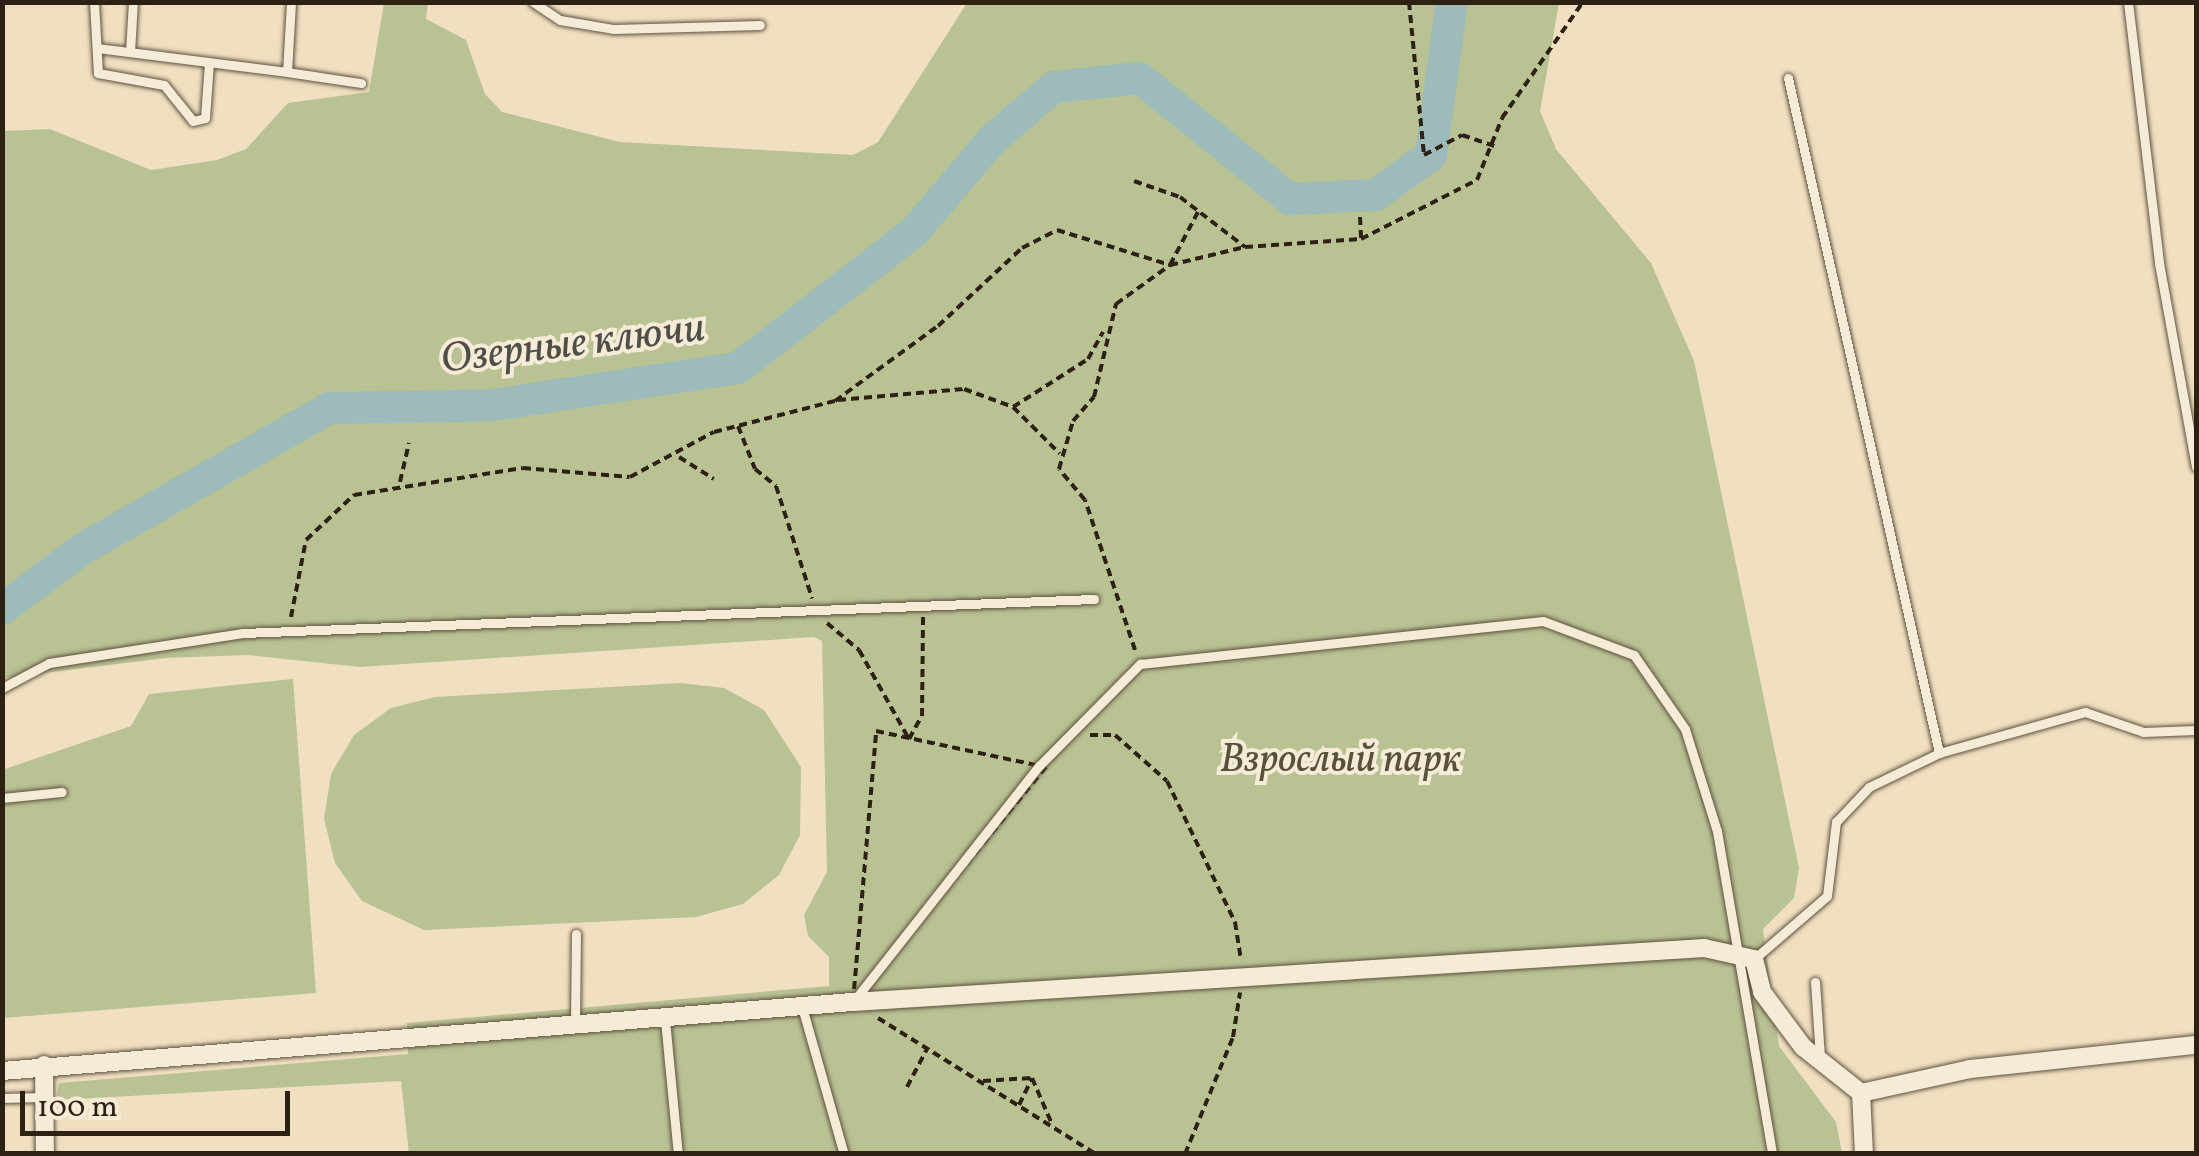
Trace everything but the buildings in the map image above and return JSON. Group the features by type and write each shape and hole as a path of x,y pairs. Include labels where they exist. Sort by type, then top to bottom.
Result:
{"street":[{"path":"2,1071 575,1028 853,1002 1731,953 1754,959 1762,992 1820,1066 1861,1093 1970,1069 2196,1045"},
{"path":"44,1065 44,1154"},
{"path":"1861,1093 1864,1154"}],"lane":[{"path":"94,2 98,73 164,85 193,121 205,118 209,62"},
{"path":"130,52 132,2"},
{"path":"287,72 291,2"},
{"path":"534,2 560,20 614,28 760,25"},
{"path":"2128,2 2159,263 2196,467"},
{"path":"98,48 361,83"},
{"path":"1788,78 1939,753"},
{"path":"2,688 49,664 111,650 288,632 1094,599"},
{"path":"853,1002 1043,767 1140,664 1517,620 1600,638 1634,656 1686,729 1717,831 1731,953 1772,1154"},
{"path":"1754,959 1828,896 1842,807 1939,753 2085,712 2143,732 2196,730"},
{"path":"2,798 62,792"},
{"path":"575,1028 576,934"},
{"path":"1815,982 1820,1066"},
{"path":"802,1007 844,1154"},
{"path":"665,1020 678,1154"},
{"path":"2,1098 43,1097"}],"path":[{"path":"1409,2 1424,155 1462,135 1496,147"},
{"path":"1013,407 1088,360 1133,285 1170,265 1245,246 1360,240 1477,180 1496,147 1510,104 1584,2"},
{"path":"1134,181 1198,212 1245,246"},
{"path":"1170,265 1198,212"},
{"path":"1360,217 1360,240"},
{"path":"835,401 938,326 1022,248 1058,230 1170,265"},
{"path":"1106,328 1094,398 1060,454 1058,468 1100,539 1140,664"},
{"path":"288,632 306,540 354,495 400,482 523,468 602,480 680,457 714,432 835,401 964,389 1013,407 1060,454"},
{"path":"400,482 409,443"},
{"path":"680,457 714,479"},
{"path":"1057,758 1043,767 876,731 853,1002 1096,1154"},
{"path":"1078,738 1115,735 1166,781 1235,922 1242,978 1233,1037 1185,1154"},
{"path":"906,1087 928,1048"},
{"path":"983,1081 1032,1078"},
{"path":"1019,1104 1032,1078"},
{"path":"1032,1078 1051,1124"}],"green space":[{"name":"Взрослый парк","path":"384,3 428,3 426,19 466,40 485,94 502,112 620,142 853,155 878,142 967,3 1559,3 1540,111 1556,149 1651,263 1694,361 1799,868 1794,898 1763,929 1779,1046 1836,1122 1842,1153 409,1154 401,1081 56,1100 59,1083 408,1054 407,1023 829,986 829,957 808,936 804,915 827,872 822,641 814,637 360,667 248,655 166,658 3,678 2,131 50,129 151,170 217,160 246,149 288,103 369,92"},
{"path":"293,679 316,993 3,1018 2,770 131,726 149,694"},
{"path":"681,683 724,688 764,710 801,767 800,835 779,875 743,904 696,917 424,930 362,901 335,863 324,819 331,774 354,735 391,708 435,697"}],"waterway":[{"name":"Озерные ключи","path":"2,609 84,548 329,408 493,405 738,368 914,232 993,139 1054,87 1140,78 1290,199 1376,195 1431,155 1452,2"}]}
